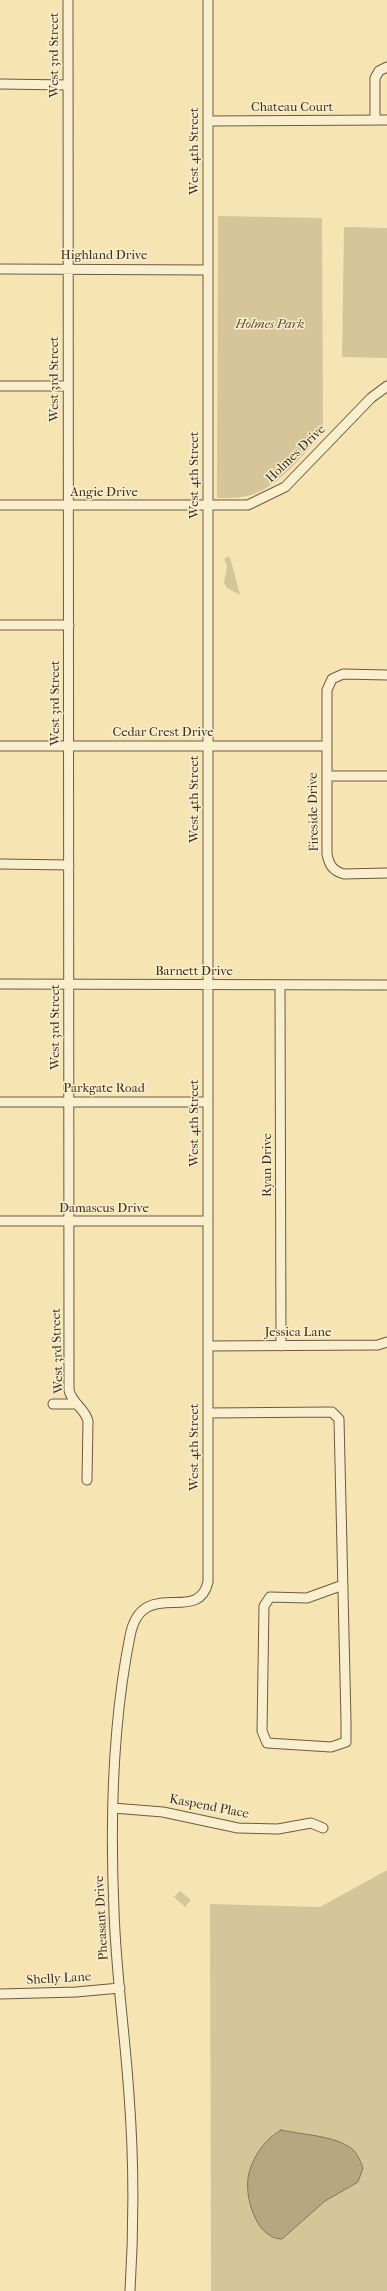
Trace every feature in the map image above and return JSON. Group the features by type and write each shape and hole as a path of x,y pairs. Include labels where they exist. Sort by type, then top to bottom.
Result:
{"street":[{"name":"West 3rd Street","path":"68,0 69,1390 71,1399 86,1414 88,1421 87,1480"},
{"name":"West 4th Street","path":"200,1596 208,1582 208,0"},
{"path":"375,120 375,78 379,71 387,68"},
{"path":"0,84 68,85"},
{"name":"Chateau Court","path":"208,121 387,120"},
{"name":"Highland Drive","path":"0,268 208,270"},
{"path":"0,386 68,386"},
{"name":"Holmes Drive","path":"208,506 248,505 276,493 285,487 371,398 387,386"},
{"name":"Angie Drive","path":"0,505 208,506"},
{"path":"0,625 69,626"},
{"name":"Fireside Drive","path":"387,675 343,674 332,679 327,690 326,746 327,854 329,864 338,872 344,874 387,873"},
{"name":"Cedar Crest Drive","path":"0,746 326,746"},
{"path":"326,776 387,776"},
{"path":"0,864 69,865"},
{"name":"Barnett Drive","path":"0,984 387,985"},
{"name":"Ryan Drive","path":"280,985 281,1346"},
{"name":"Parkgate Road","path":"0,1102 208,1102"},
{"name":"Damascus Drive","path":"0,1222 208,1221"},
{"name":"Jessica Lane","path":"208,1346 378,1345 387,1342"},
{"name":"West 3rd Street","path":"53,1404 76,1404"},
{"path":"208,1413 332,1412 337,1415 339,1419 343,1585 346,1742 331,1747 267,1743 262,1731 264,1606 270,1597 307,1598 343,1585"},
{"name":"Pheasant Drive","path":"130,2291 131,2138 114,1913 113,1808 118,1730 133,1624 143,1608 151,1605 190,1602 200,1596"},
{"name":"Kaspend Place","path":"113,1808 163,1812 238,1828 278,1829 311,1823 323,1828"},
{"name":"Shelly Lane","path":"0,1994 69,1992 120,1988"}],"green space":[{"name":"Holmes Park","path":"218,216 322,218 323,433 287,472 276,481 265,489 254,494 236,498 217,498"},
{"path":"344,227 387,228 387,358 342,357"},
{"path":"230,557 240,595 227,588 224,583 227,566 224,559"},
{"path":"387,1870 387,2291 211,2291 210,1904 320,1907"},
{"path":"180,1891 191,1900 185,1907 174,1897"}],"shaded area":[{"path":"281,2130 324,2137 341,2142 353,2150 363,2168 358,2182 325,2201 282,2239 273,2237 265,2232 259,2224 250,2204 248,2193 249,2173 257,2154 270,2138"}]}
